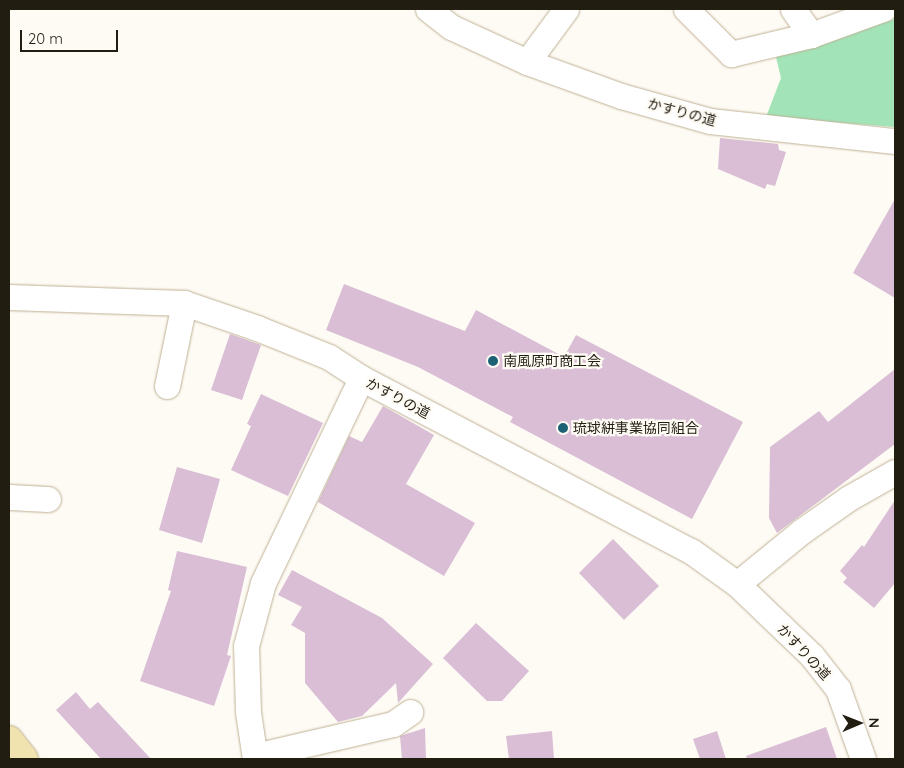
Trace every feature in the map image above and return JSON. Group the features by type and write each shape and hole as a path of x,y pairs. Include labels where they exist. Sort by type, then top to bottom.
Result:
{"main road":[{"path":"9,740 24,759"}],"street":[{"name":"かすりの道","path":"428,9 451,27 528,62 621,96 710,122 895,141"},
{"path":"528,62 566,9"},
{"path":"686,9 731,54 811,34 883,9"},
{"path":"793,9 811,34"},
{"path":"9,297 184,303 329,357 361,378"},
{"path":"167,386 184,303"},
{"name":"かすりの道","path":"255,758 248,712 246,646 263,583 361,378 691,551 737,584 812,656 838,689 863,759"},
{"path":"737,584 802,531 849,498 895,472"},
{"path":"9,497 48,500"},
{"path":"255,758 393,724 410,712"}],"green space":[{"path":"895,19 895,127 766,117 781,78 776,57"}],"building":[{"path":"720,138 778,144 779,150 786,152 775,186 767,184 765,189 718,169"},
{"path":"895,199 895,298 853,273"},
{"path":"344,284 465,331 476,310 564,357 576,335 743,422 692,519 510,422 513,417 418,367 326,330"},
{"path":"230,334 261,345 242,400 211,390"},
{"path":"895,369 895,444 777,533 769,518 770,447 819,411 828,422"},
{"path":"261,394 323,423 288,496 231,470 251,426 247,424"},
{"path":"383,406 434,435 406,484 475,523 444,576 318,502 349,436 362,442"},
{"path":"177,467 220,479 202,543 159,530"},
{"path":"895,500 895,583 874,608 843,582 847,578 840,571 862,545 864,547"},
{"path":"613,539 659,586 624,620 579,573"},
{"path":"177,551 247,567 227,655 231,656 214,706 140,681 171,591 168,590"},
{"path":"292,570 382,618 433,664 398,703 396,683 362,716 338,722 305,683 305,633 291,625 302,607 278,595"},
{"path":"476,623 529,671 502,701 487,701 443,658"},
{"path":"76,692 90,709 98,702 151,759 101,759 56,710"},
{"path":"826,727 837,759 747,759 746,756"},
{"path":"425,728 426,759 402,759 400,736"},
{"path":"552,731 554,759 509,759 506,736"},
{"path":"717,731 726,759 700,759 693,739"}],"place":[{"name":"南風原町商工会","path":"493,361"},
{"name":"琉球絣事業協同組合","path":"563,428"}]}
